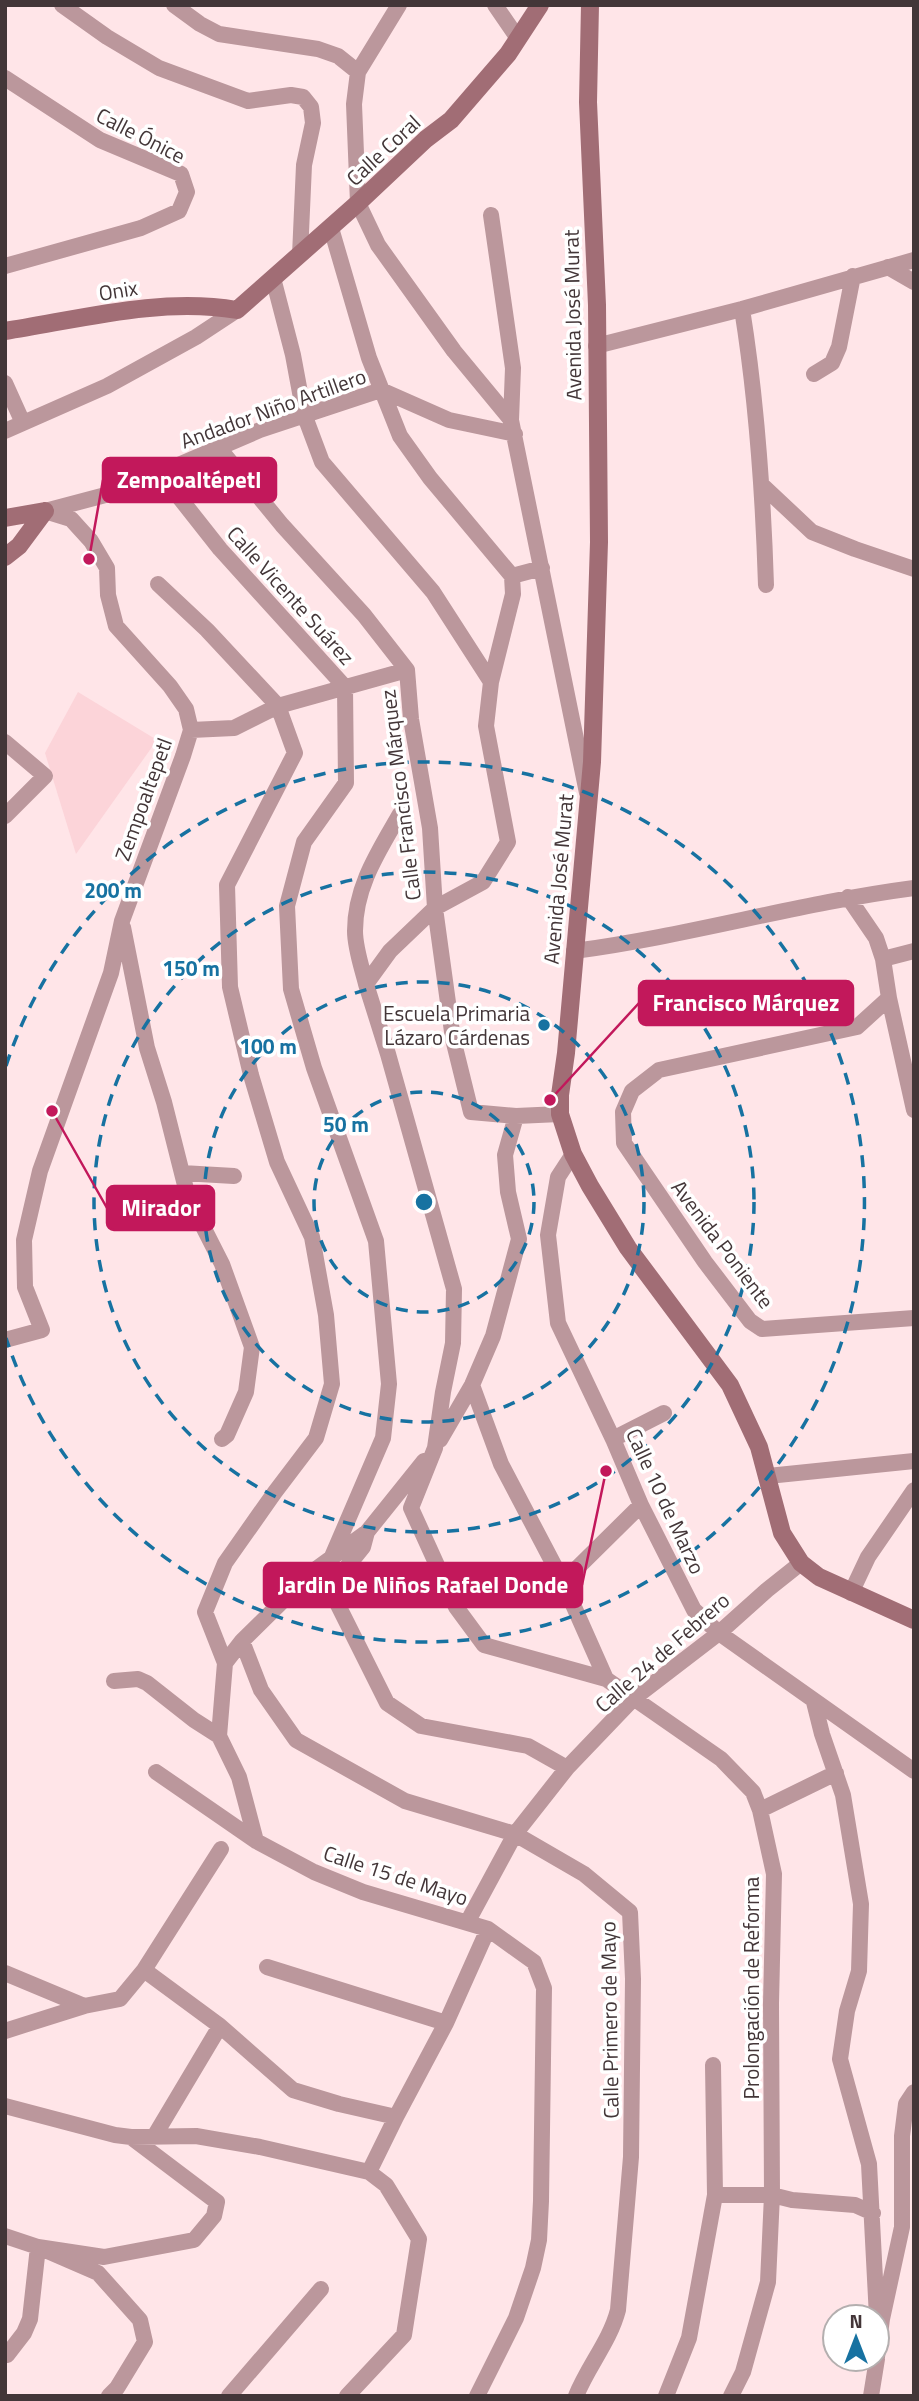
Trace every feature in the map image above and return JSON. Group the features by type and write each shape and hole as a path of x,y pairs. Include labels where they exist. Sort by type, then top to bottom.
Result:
{"street":[{"path":"62,5 107,37 172,73 248,101 303,97 311,107 313,123 303,165 300,255"},
{"path":"174,5 219,34 318,49 338,56 358,72"},
{"path":"399,5 358,72 354,104 358,203 378,244 393,266 513,427"},
{"path":"495,5 517,37"},
{"name":"Calle Coral","path":"237,310 331,228 426,139 451,120 508,54 540,5"},
{"name":"Avenida José Murat","path":"590,5 588,102 597,305 599,542 592,762 560,1095 561,1114 573,1154 628,1248 730,1385 759,1447 782,1533 801,1563 819,1577 851,1593 908,1615"},
{"name":"Calle Ónice","path":"5,78 100,140 181,174 187,192 179,211 141,228 5,266"},
{"path":"491,215 513,368 513,427 588,798"},
{"path":"331,228 369,358 400,436 422,468 512,576 513,594 491,682 485,726 509,842 483,882 435,908 390,951 366,985"},
{"path":"596,346 741,309 914,260"},
{"path":"888,267 914,282"},
{"path":"814,374 832,363 839,347 853,276"},
{"path":"273,278 293,355 304,414 321,461 433,592 491,682"},
{"name":"Onix","path":"5,331 179,304 213,305 237,310"},
{"path":"741,309 756,398 766,584"},
{"path":"5,431 107,386 197,337 237,310"},
{"path":"5,383 23,423"},
{"name":"Andador Niño Artillero","path":"45,510 113,494 304,414 381,390 449,420 513,427"},
{"name":"Calle Francisco Márquez","path":"219,448 282,525 364,614 407,670 411,719 430,828 435,908 453,1039 471,1112 516,1116 561,1114"},
{"name":"Calle Vicente Suárez","path":"160,473 220,548 345,687 346,783 304,842 287,906 291,989 314,1068 376,1241 387,1349 388,1384 383,1438 331,1559"},
{"path":"762,485 812,532 855,550 914,569"},
{"path":"5,518 45,510"},
{"path":"5,556 19,546 45,510"},
{"name":"Zempoaltepetl","path":"5,1340 42,1330 25,1287 24,1240 40,1171 111,973 121,921 191,730 186,709 170,686 116,626 108,595 107,568 91,541 71,519 45,510"},
{"path":"512,576 541,568"},
{"path":"158,584 208,630 278,706 295,753 227,885 230,987 251,1075 277,1162 312,1237 326,1314 332,1384 316,1438 225,1563 205,1612 225,1663 219,1736 239,1777 256,1841"},
{"path":"191,730 234,728 278,706 407,670"},
{"path":"5,742 45,776 5,816"},
{"path":"400,814 364,877 355,932 366,985 454,1289 453,1343 435,1448 411,1508 456,1607 484,1644 606,1679"},
{"path":"574,951 637,943 848,897 914,888"},
{"path":"848,897 876,938 884,959 889,998 914,1110"},
{"path":"121,921 147,1048 188,1197 222,1264 252,1347 246,1392 227,1435 222,1439"},
{"path":"884,959 914,951"},
{"name":"Avenida Poniente","path":"889,998 857,1027 659,1070 632,1091 624,1112 624,1143 705,1262 750,1321 762,1329 906,1320"},
{"path":"225,1663 242,1641 312,1572 367,1532 435,1448 472,1385 494,1336 519,1239 508,1192 505,1155 516,1116"},
{"name":"Calle 10 de Marzo","path":"573,1154 558,1177 548,1235 558,1323 641,1505 694,1610 719,1633 914,1771"},
{"path":"182,1174 234,1176"},
{"path":"519,1239 548,1235"},
{"name":"Prolongación de Reforma","path":"472,1385 501,1464 563,1582 606,1679 721,1759 753,1792 760,1810 774,1874 771,2003 772,2196 768,2282 743,2372 731,2396"},
{"path":"613,1439 664,1413"},
{"path":"768,1476 914,1461"},
{"path":"851,1593 868,1557 914,1490"},
{"path":"563,1582 641,1505"},
{"path":"367,1532 363,1547 334,1583 332,1595 387,1703 421,1726 528,1746 567,1768"},
{"name":"Calle 24 de Febrero","path":"468,1922 515,1833 567,1768 633,1699 719,1633 801,1563"},
{"name":"Calle Primero de Mayo","path":"242,1641 261,1690 296,1740 405,1801 515,1833 584,1874 630,1912 633,1979 631,2157 618,2310 614,2326 576,2396"},
{"path":"114,1681 138,1679 147,1683 219,1736"},
{"path":"814,1702 844,1795 860,1904 859,1971 847,2011 840,2059 869,2164 876,2303"},
{"name":"Calle 15 de Mayo","path":"156,1772 256,1841 314,1872 363,1892 488,1929 534,1962 544,1988 539,2240 533,2268 516,2318 477,2396"},
{"path":"760,1810 836,1773"},
{"path":"5,2031 120,1999 144,1970 221,1849"},
{"path":"373,2175 396,2117 446,2023 488,1929"},
{"path":"267,1967 446,2023"},
{"path":"144,1970 220,2026 293,2090 396,2117"},
{"path":"5,1973 84,2007"},
{"path":"155,2135 220,2026"},
{"name":"Prolongación de Reforma","path":"666,2396 689,2338 715,2195 712,2065"},
{"path":"887,2303 908,2229 902,2136 911,2101"},
{"path":"5,2106 115,2135 209,2138 373,2175 386,2185 419,2239 404,2335 347,2396"},
{"path":"38,2247 104,2257 194,2240 214,2216 217,2202 131,2137"},
{"path":"715,2195 772,2196 855,2205 873,2213"},
{"path":"5,2236 98,2273 141,2320 145,2342 117,2388 109,2396"},
{"path":"8,2355 24,2333 30,2319 38,2247"},
{"path":"229,2396 321,2289"},
{"path":"872,2396 875,2373"}],"shaded area":[{"path":"78,692 157,740 76,854 45,753"}],"place":[{"name":"Zempoaltépetl","path":"89,559"},
{"name":"Escuela Primaria Lázaro Cárdenas","path":"544,1025"},
{"name":"Francisco Márquez","path":"550,1100"},
{"name":"Mirador","path":"52,1111"},
{"name":"Jardin De Niños Rafael Donde","path":"606,1471"}]}
